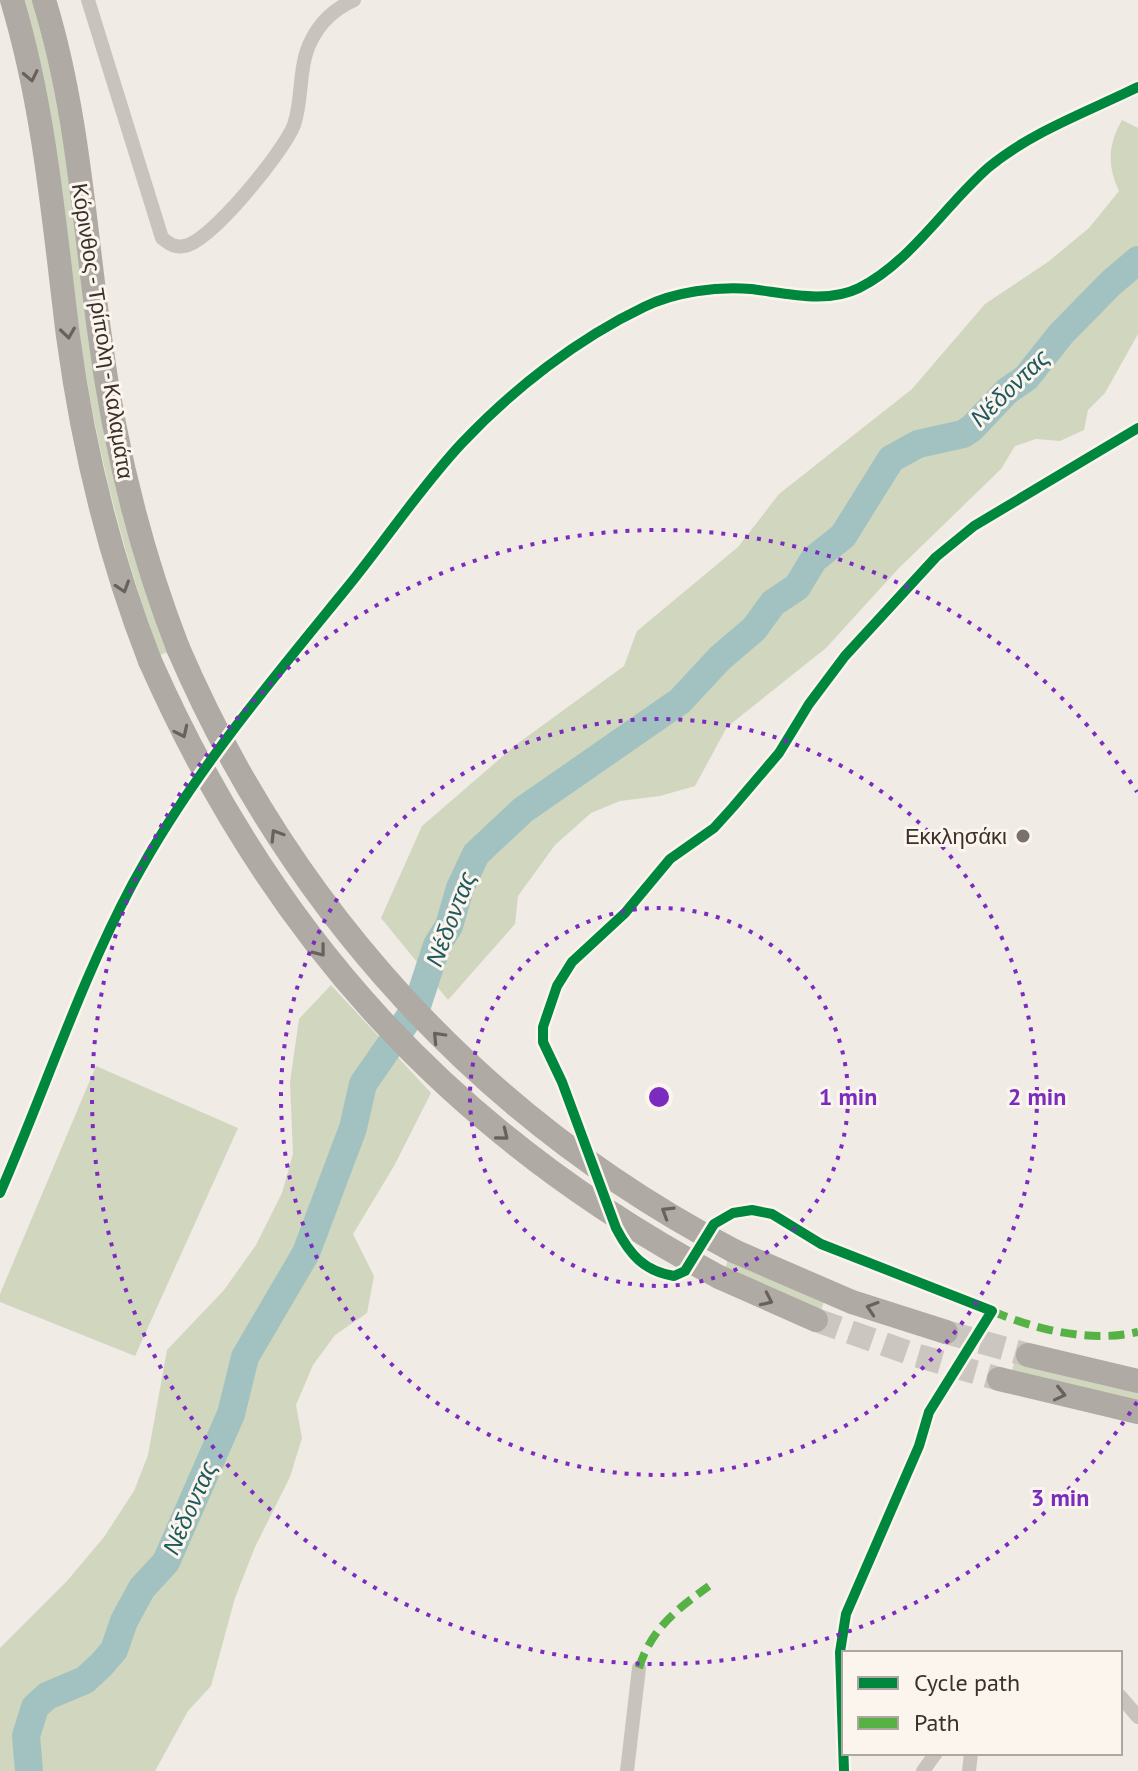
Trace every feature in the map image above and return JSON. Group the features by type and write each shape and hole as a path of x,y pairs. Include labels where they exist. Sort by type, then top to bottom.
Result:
{"highway":[{"name":"Κόρινθος - Τρίπολη - Καλαμάτα","path":"12,0 39,115 69,339 93,476 121,580 150,661 192,752 247,847 302,928 374,1015 433,1076 542,1165 602,1208 719,1277 816,1320"},
{"name":"Κόρινθος - Τρίπολη - Καλαμάτα","path":"44,0 69,107 99,333 123,468 150,570 178,648 217,735 274,832 327,909 388,985 454,1053 559,1140 617,1181 734,1251 852,1302 946,1332"},
{"path":"1028,1355 1134,1380"},
{"path":"999,1379 1130,1410"}],"street":[{"path":"88,0 162,238 171,245 185,247 220,219 278,155 294,126 308,45 321,23 354,0"},
{"path":"0,1193 42,1096 75,1004 127,896 207,763 460,445 514,393 586,340 647,305 707,289 747,289 793,296 835,294 859,288 893,264 1001,158 1138,87"},
{"path":"842,1712 840,1652 846,1614 919,1446 929,1412 992,1311 821,1244 761,1211 733,1213 714,1224 685,1271 674,1276 649,1269 627,1249 616,1228 562,1082 543,1042 543,1027 557,986 572,962 625,913 670,859 714,828 733,807 779,753 809,704 845,656 936,557 974,526 1138,428"},
{"path":"627,1771 639,1668"},
{"path":"1122,1698 1138,1717"}],"green space":[{"path":"24,0 33,0 48,61 108,433 123,507 143,580 168,652 160,655 122,537 94,418 52,125"},
{"path":"1122,120 1138,128 1138,334 1105,393 1088,410 1084,430 1060,441 1036,439 1015,446 1001,469 898,569 826,648 727,727 695,786 660,796 620,801 591,813 555,845 518,896 515,924 448,1000 381,918 422,826 517,744 624,666 637,631 738,547 779,494 912,389 985,304 1048,262 1089,228 1119,191 1112,172 1111,155"},
{"path":"331,985 431,1093 394,1166 353,1234 374,1276 367,1313 335,1335 313,1365 296,1405 302,1438 290,1477 255,1547 235,1598 211,1686 188,1711 155,1771 0,1771 0,1648 67,1581 104,1537 134,1491 148,1455 167,1350 224,1290 256,1245 282,1193 293,1154 290,1082 299,1019"},
{"path":"96,1066 238,1128 135,1356 0,1302 0,1294"},
{"path":"728,1260 824,1302 821,1310 725,1268"},
{"path":"1014,1363 1138,1392 1138,1401 1012,1371"}],"waterway":[{"name":"Νέδoντας","path":"29,1771 26,1736 35,1707 47,1696 85,1680 102,1664 114,1650 124,1621 142,1588 166,1562 231,1414 245,1357 306,1253 353,1128 363,1084 417,1006 437,945 449,926 460,888 476,854 523,810 680,701 720,658 754,629 773,603 797,587 814,559 843,536 891,459 918,444 963,434 972,428 1007,391 1026,378 1061,334 1138,260"}],"tunnel":[{"path":"816,1320 912,1354 999,1379"},
{"path":"946,1332 1028,1355"}],"marked path":[{"path":"992,1311 1064,1333 1101,1336 1138,1332"},
{"path":"639,1668 650,1642 666,1621 709,1586"}],"cycle path":[{"path":"0,1193 79,997 114,921 155,844 204,769 257,699 430,480 482,423 524,385 570,350 656,302 696,291 724,288 820,296 847,293 859,288 878,277 912,248 973,182 1005,154 1061,123 1138,87"},
{"path":"842,1712 840,1652 846,1614 919,1446 929,1412 992,1311 821,1244 772,1214 752,1210 733,1213 714,1224 685,1271 674,1276 646,1266 633,1254 616,1228 562,1082 543,1042 543,1027 557,986 572,962 625,913 670,859 714,828 733,807 779,753 809,704 845,656 936,557 974,526 1138,428"},
{"path":"843,1755 844,1771"}],"place":[{"name":"Εκκλησάκι","path":"1023,836"}]}
